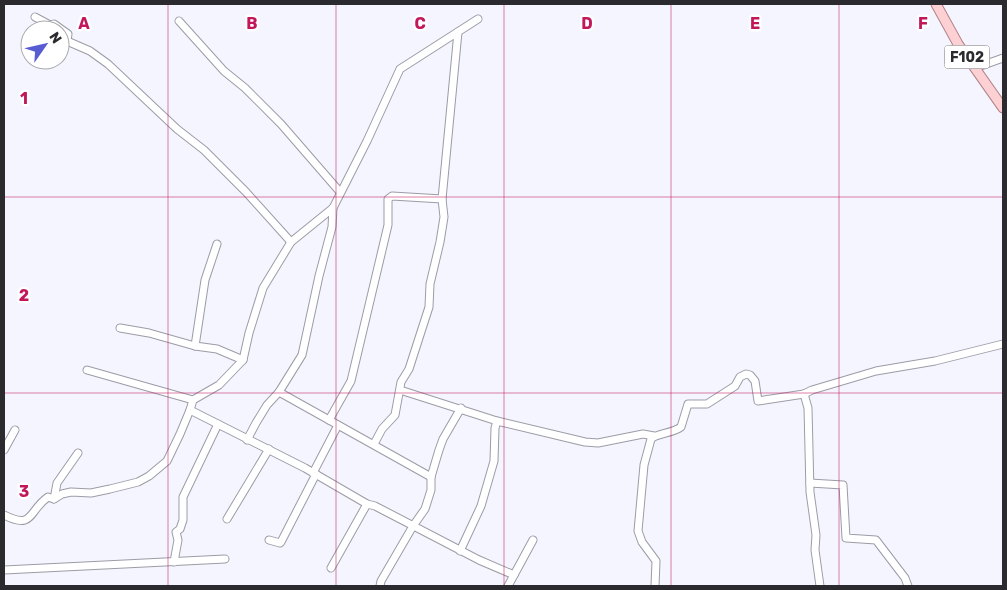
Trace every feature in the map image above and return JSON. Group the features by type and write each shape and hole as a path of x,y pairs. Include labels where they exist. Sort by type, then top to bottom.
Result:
{"main road":[{"name":"F102","path":"936,4 958,44 1003,108"}],"street":[{"path":"36,17 50,25 54,24 68,34 67,41 90,51 115,70 177,129 212,158 291,242"},
{"path":"87,370 192,400 219,385 243,360 262,288 291,242 332,208 367,140 400,69 478,19"},
{"path":"179,21 224,71 281,124 340,192"},
{"path":"374,444 382,429 395,415 405,373 409,369 429,307 430,284 444,216 442,199 458,32"},
{"path":"975,68 1003,58"},
{"path":"329,420 351,382 388,225 388,199 392,196 442,199"},
{"path":"247,440 267,405 279,392 302,354 318,276 332,228 332,208"},
{"path":"195,346 205,280 217,244"},
{"path":"120,328 217,350 243,360"},
{"path":"400,390 498,421 585,442 598,442 643,434 654,436 670,433 678,429 682,424 688,404 707,404 735,386 740,377 746,374 750,375 755,381 758,401 804,394 876,371 935,361 1003,344"},
{"path":"279,392 431,477"},
{"path":"804,394 808,408 810,483 820,586"},
{"path":"4,515 16,521 27,520 48,498 54,498 71,492 90,493 110,490 138,482 149,476 167,461 190,410 192,400"},
{"path":"380,586 381,581 413,526 426,509 431,490 431,477 443,439 461,408"},
{"path":"190,410 247,440 269,449 367,504 375,506 460,551 514,575"},
{"path":"460,551 481,506 494,461 495,428 498,421"},
{"path":"174,562 178,540 176,532 180,529 183,520 183,497 218,424"},
{"path":"269,540 281,542 338,425"},
{"path":"4,450 6,439 15,430"},
{"path":"654,436 651,439 644,465 638,531 642,542 656,561 655,586"},
{"path":"228,519 269,449"},
{"path":"54,498 57,484 78,452"},
{"path":"810,483 843,485 846,538 876,540 906,578 908,586"},
{"path":"331,568 367,504"},
{"path":"508,586 533,540"},
{"path":"4,570 225,559"}]}
